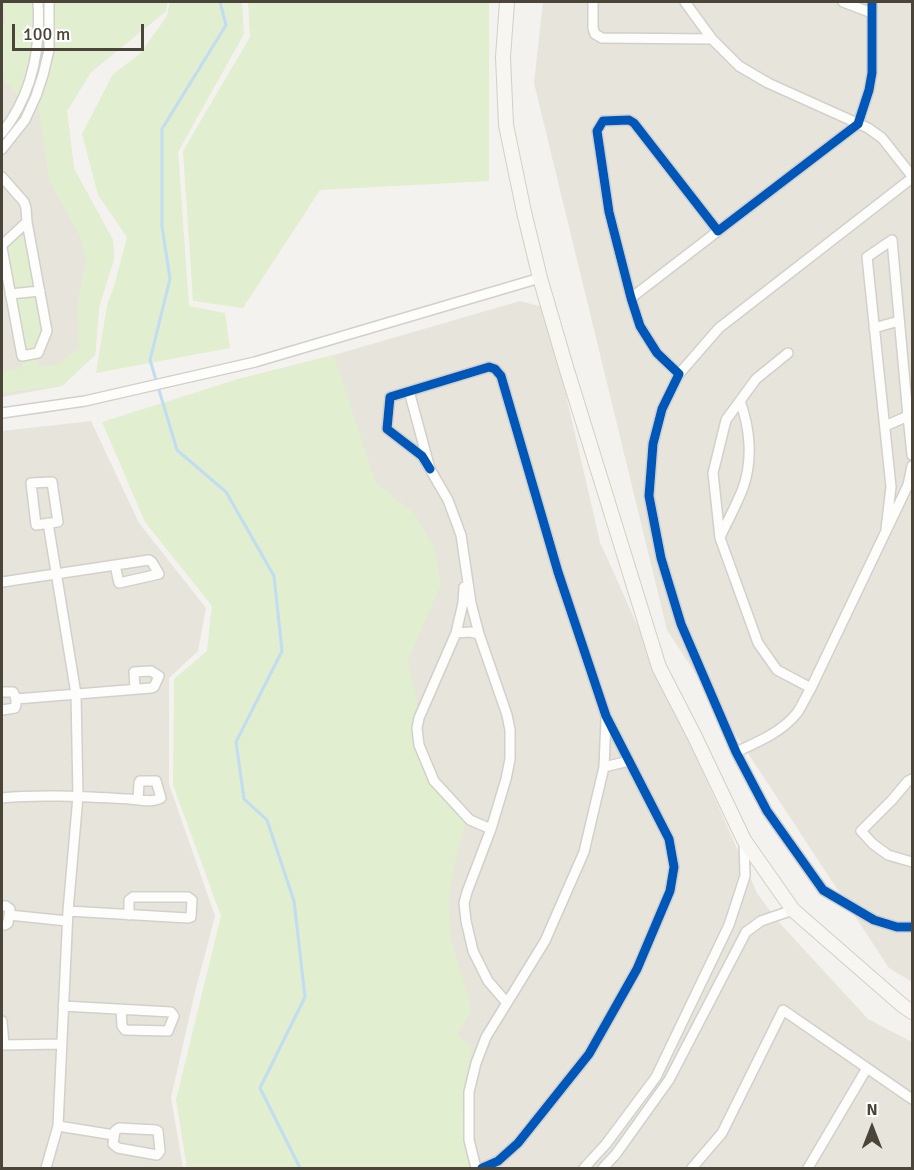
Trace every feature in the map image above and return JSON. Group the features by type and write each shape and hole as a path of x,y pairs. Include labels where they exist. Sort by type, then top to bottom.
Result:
{"street":[{"path":"2,133 12,120 31,78 39,32 38,2"},
{"path":"2,149 25,120 43,75 49,50 49,2"},
{"path":"507,2 503,57 506,125 524,212 540,278 659,667 744,840 793,910 912,1012"},
{"path":"593,2 593,28 595,34 602,38 712,39"},
{"path":"685,2 712,39 739,66 768,83 868,128 882,138 912,177 719,328 679,374 662,409 653,444 649,496 661,558 681,624 736,752 767,811 823,890 874,920 897,927 912,927"},
{"path":"843,2 872,13"},
{"path":"631,298 858,124 872,73 872,2"},
{"path":"679,374 657,353 640,326 631,298 609,212 597,131 603,121 629,120 634,123 718,231"},
{"path":"2,177 24,202 26,208 47,331 38,353 22,356 2,246 27,222"},
{"path":"2,184 26,208"},
{"path":"886,529 891,487 867,256 892,240 912,455"},
{"path":"2,413 85,401 255,362 540,278"},
{"path":"10,294 40,291"},
{"path":"874,328 899,321"},
{"path":"788,353 756,380 726,420 713,472 720,538 758,643 777,670 811,688"},
{"path":"482,1168 498,1161 518,1143 589,1054 637,969 670,891 674,867 669,839 606,716 558,572 501,376 495,369 489,367 390,397 387,429 422,456 448,500 461,536 465,572 479,634 507,715 510,730 510,759 507,779 464,903 472,951 488,981 507,1003"},
{"path":"409,391 430,469"},
{"path":"720,538 743,488 749,462 746,417 740,401"},
{"path":"885,426 908,416"},
{"path":"736,752 770,735 787,724 798,712 908,485 912,466"},
{"path":"52,482 58,522 48,523 36,525 31,483 52,482"},
{"path":"46,1168 58,1126 68,916 78,796 76,694 48,523"},
{"path":"2,582 115,565"},
{"path":"465,572 456,633 418,718 417,728 419,745 434,781 470,820 491,829"},
{"path":"456,633 479,634"},
{"path":"16,699 135,690"},
{"path":"2,692 11,691 16,699 15,708 2,710"},
{"path":"476,1168 469,1140 469,1092 476,1063 486,1037 545,941 584,852 604,766 606,716"},
{"path":"604,766 629,761"},
{"path":"912,779 861,831 888,855 912,862"},
{"path":"2,798 78,796 138,800"},
{"path":"584,1168 606,1144 656,1077 729,925 745,876 744,840"},
{"path":"9,915 129,915 188,918 192,914 192,900 188,897 133,897 129,900 129,915"},
{"path":"2,906 9,907 8,923 2,925"},
{"path":"603,1168 616,1154 669,1080 746,932 761,921 793,910"},
{"path":"729,925 746,932"},
{"path":"63,1006 122,1009 171,1012 174,1016 168,1031 125,1030 122,1026 122,1009"},
{"path":"692,1168 722,1133 783,1010 912,1098"},
{"path":"2,1022 3,1045 62,1044"},
{"path":"673,1041 685,1050"},
{"path":"808,1168 867,1068"},
{"path":"58,1126 114,1136"},
{"path":"119,1128 154,1129 158,1131 160,1151 157,1155 118,1148 113,1144 114,1136 115,1131 119,1128"}],"shaded area":[{"path":"2,2 167,2 166,11 91,72 67,111 74,169 113,240 114,259 99,307 95,355 62,386 2,397"},
{"path":"543,2 912,2 912,982 889,968 667,630 534,83"},
{"path":"520,301 546,308 600,542 757,893 776,919 868,1019 912,1042 912,1168 428,1168 235,380 334,355"},
{"path":"91,421 139,523 206,608 198,651 169,678 169,784 215,916 171,1098 183,1168 2,1168 2,431"}],"green space":[{"path":"2,2 35,2 35,39 21,101 2,77 2,23 5,20"},
{"path":"51,2 167,2 166,11 91,72 67,111 74,169 113,240 114,259 99,307 95,355 62,386 2,393 2,371 23,368 22,357 38,355 39,367 59,364 79,347 77,305 86,260 81,239 49,180 37,97 45,76"},
{"path":"170,2 242,2 244,34 178,152 189,306 225,313 230,348 96,373 107,305 127,237 98,195 82,134 113,74 140,54 167,16"},
{"path":"248,2 489,2 489,181 320,190 243,308 193,301 183,151 250,37"},
{"path":"26,229 36,289 11,291 4,247"},
{"path":"38,294 44,331 35,350 23,352 13,296"},
{"path":"334,355 376,483 414,513 434,547 441,585 408,660 433,781 468,815 454,867 449,900 451,939 471,1013 457,1035 472,1048 462,1104 476,1168 187,1168 176,1100 221,916 173,785 174,679 207,651 212,606 145,522 102,422 235,380"}],"waterway":[{"path":"220,2 226,25 162,129 162,226 170,279 150,360 177,450 226,492 274,576 282,651 236,742 244,799 267,820 294,901 305,997 260,1088 300,1168"}],"cycle path":[{"path":"872,2 872,73 858,124 718,231 634,123 629,120 603,121 597,131 609,212 640,326 657,353 679,374 662,409 653,444 649,496 661,558 681,624 736,752 767,811 823,890 874,920 897,927 912,927"},
{"path":"430,469 422,456 387,429 390,397 489,367 495,369 501,376 558,572 606,716 669,839 674,867 670,891 637,969 589,1054 518,1143 498,1161 482,1168"}]}
